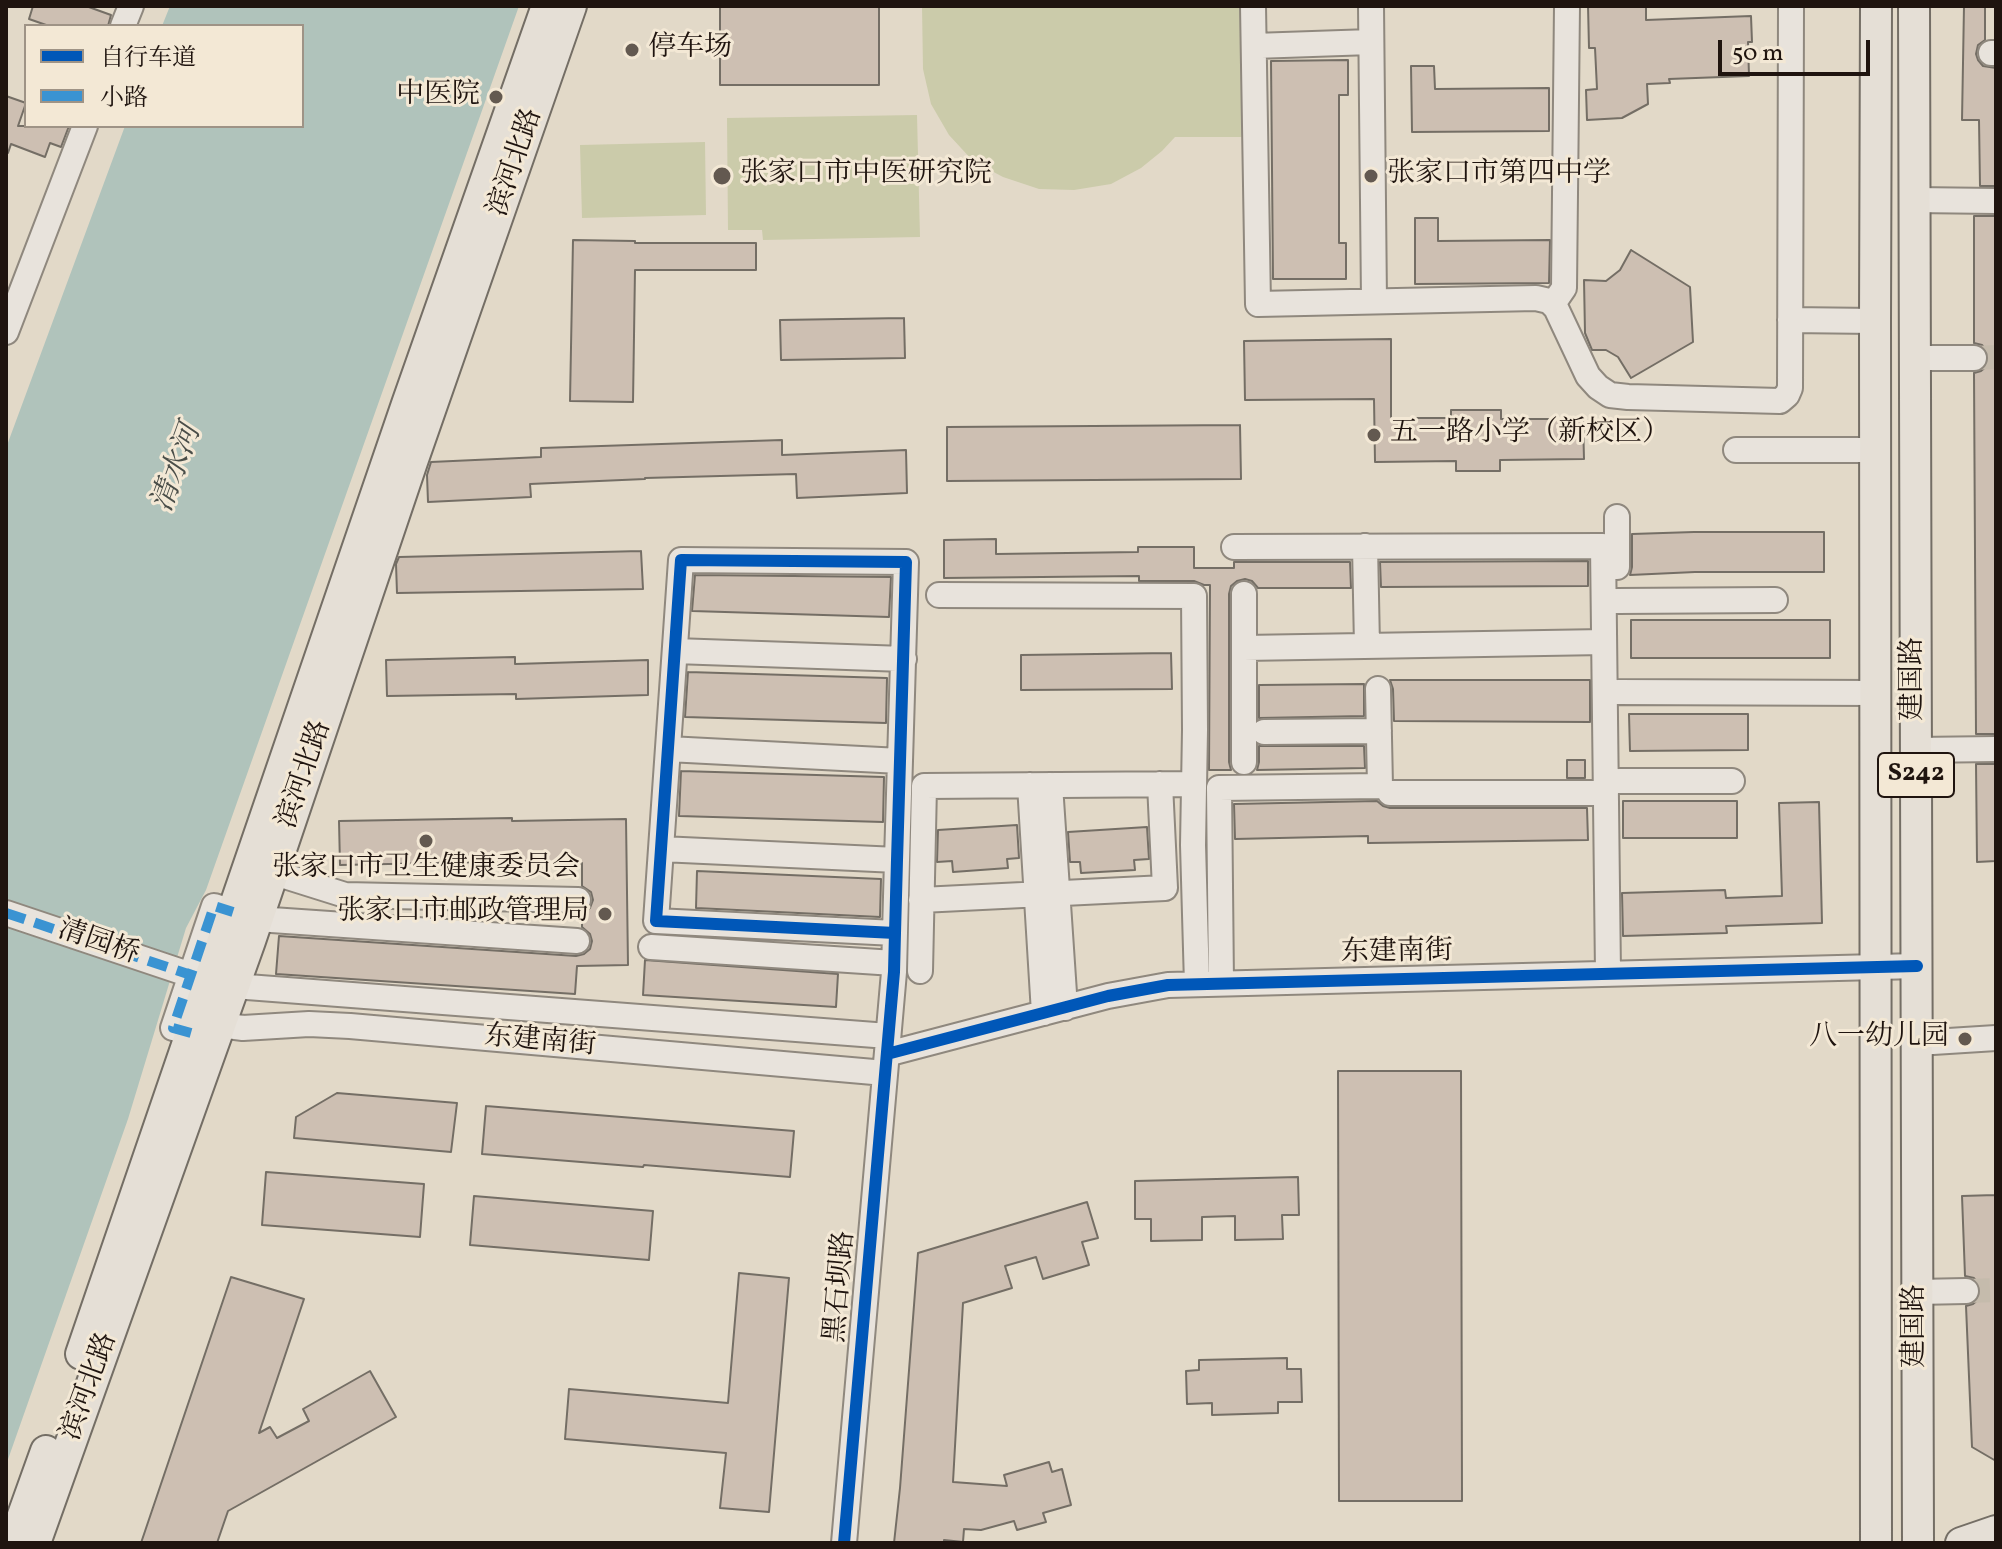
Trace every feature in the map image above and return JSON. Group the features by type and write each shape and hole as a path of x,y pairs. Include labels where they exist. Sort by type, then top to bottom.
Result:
{"main road":[{"name":"滨河北路","path":"261,869 407,404 547,6"},
{"name":"滨河北路","path":"13,1543 235,913 261,869 412,462 571,6"},
{"name":"建国路","path":"1876,6 1876,1543"},
{"name":"建国路","path":"1914,6 1918,1543"},
{"path":"1875,321 1914,321"},
{"path":"1875,358 1914,358"},
{"name":"滨河北路","path":"35,1543 195,1026"},
{"path":"1961,1543 1996,1531"}],"street":[{"path":"1253,6 1258,304 1536,298 1553,304 1588,376 1610,395 1780,401 1790,388 1791,6"},
{"path":"1371,6 1374,301"},
{"path":"1553,304 1564,288 1567,6"},
{"path":"1254,46 1371,42"},
{"path":"6,332 84,128"},
{"path":"1914,200 1996,201"},
{"path":"1790,320 1875,321"},
{"path":"1914,358 1974,358"},
{"path":"1736,450 1875,450"},
{"path":"1608,973 1612,787 1618,692 1617,517"},
{"path":"1365,546 1367,646"},
{"path":"1234,547 1603,546 1604,642 1620,885"},
{"name":"黑石坝路","path":"675,651 681,560 906,562 894,963 844,1543"},
{"path":"1244,594 1244,762"},
{"path":"939,595 1194,596 1193,845 1209,983"},
{"path":"1617,601 1775,600"},
{"path":"1244,648 1604,642"},
{"path":"895,933 656,921 675,651 904,659"},
{"path":"1209,983 1219,788 1380,786 1378,689"},
{"path":"1618,692 1875,693"},
{"path":"1264,732 1379,731"},
{"path":"668,749 900,761"},
{"path":"1916,750 1996,749"},
{"path":"1390,793 1732,781"},
{"path":"921,900 1165,888 1160,784"},
{"path":"920,971 924,786 1194,784"},
{"path":"1040,785 1054,1011"},
{"path":"661,849 897,860"},
{"path":"261,869 345,895 578,900"},
{"name":"清园桥","path":"6,913 212,980"},
{"path":"235,913 577,941"},
{"path":"651,947 894,963"},
{"name":"东建南街","path":"195,1026 243,1028 309,1024 887,1054 1108,996 1168,985 1917,966"},
{"name":"东建南街","path":"212,980 887,1054"},
{"path":"1917,1043 1996,1038"},
{"path":"1917,1292 1966,1291"}],"green space":[{"path":"922,6 1244,6 1248,137 1175,137 1141,168 1111,184 1074,190 1039,189 1003,177 973,161 949,135 931,104 923,69"},
{"path":"917,115 920,237 763,240 762,230 728,230 727,118"},
{"path":"705,142 706,215 582,218 580,145"}],"water":[{"name":"清水河","path":"170,6 519,6 206,890 186,928 128,1119 6,1465 6,448 124,128 304,128 304,24 163,24"}],"building":[{"path":"33,6 86,6 111,15 109,24 43,24 29,19"},
{"path":"720,6 879,6 879,85 720,85"},
{"path":"1588,6 1646,6 1646,20 1751,16 1749,76 1669,79 1670,83 1647,84 1648,104 1622,118 1587,120 1586,90 1597,89 1595,48 1589,48"},
{"path":"1964,6 1985,6 1985,40 1978,45 1976,54 1983,66 1996,68 1996,186 1980,186 1979,120 1962,120"},
{"path":"1348,60 1348,95 1339,95 1339,243 1346,243 1346,279 1273,279 1271,61"},
{"path":"1411,66 1434,66 1435,89 1549,88 1549,131 1412,132"},
{"path":"6,96 24,102 18,126 68,128 61,147 50,143 45,157 11,144 6,153"},
{"path":"1974,216 1996,216 1996,734 1976,734 1974,373 1987,366 1989,357 1982,345 1974,343"},
{"path":"1415,218 1438,218 1438,241 1550,240 1549,283 1415,284"},
{"path":"573,240 756,243 756,270 635,270 633,402 570,401"},
{"path":"1631,250 1690,287 1693,342 1631,378 1618,357 1606,350 1592,350 1585,333 1584,280 1606,281 1620,270"},
{"path":"904,318 905,358 781,360 780,320"},
{"path":"1391,339 1391,418 1451,418 1451,410 1501,410 1501,419 1583,419 1584,459 1500,460 1500,471 1456,471 1456,461 1375,462 1374,399 1245,400 1244,341"},
{"path":"1240,425 1241,479 947,481 947,427"},
{"path":"782,440 782,455 906,450 907,493 797,498 796,474 530,484 531,497 428,502 427,475 431,462 541,457 541,448"},
{"path":"1824,532 1824,572 1630,575 1632,534"},
{"path":"996,539 996,554 1138,552 1138,547 1194,547 1194,568 1234,568 1234,562 1350,562 1351,588 1258,588 1245,579 1231,586 1231,770 1209,770 1210,585 1194,581 1139,581 1139,576 944,578 944,540"},
{"path":"641,551 643,589 397,593 396,564 399,557"},
{"path":"1588,561 1588,586 1381,587 1380,562"},
{"path":"695,575 891,577 889,617 692,611"},
{"path":"1631,620 1830,620 1830,658 1631,658"},
{"path":"1171,653 1172,689 1021,690 1021,655"},
{"path":"515,657 515,664 648,660 648,695 516,699 516,694 387,696 386,660"},
{"path":"688,672 887,678 886,723 685,717"},
{"path":"1390,680 1590,680 1590,722 1394,721"},
{"path":"1364,684 1364,716 1259,718 1259,685"},
{"path":"1629,714 1748,714 1748,750 1630,751"},
{"path":"1259,746 1364,746 1365,768 1257,770"},
{"path":"1567,760 1585,760 1585,778 1567,778"},
{"path":"1976,764 1996,764 1996,861 1977,862"},
{"path":"681,771 884,777 883,822 679,816"},
{"path":"1377,801 1390,808 1587,808 1588,840 1368,843 1368,836 1235,839 1234,804"},
{"path":"1623,801 1737,801 1737,838 1623,838"},
{"path":"1819,802 1822,923 1726,926 1727,933 1623,936 1622,893 1725,890 1726,898 1782,896 1779,803"},
{"path":"512,818 512,821 626,819 628,965 577,966 575,994 276,974 279,936 576,956 584,954 590,949 592,941 590,934 582,927 582,914 590,908 593,900 591,892 582,886 582,863 340,865 339,821"},
{"path":"1017,825 1019,858 1007,859 1008,868 953,872 952,861 937,862 938,830"},
{"path":"1147,827 1149,859 1134,860 1135,870 1081,873 1080,862 1070,862 1068,832"},
{"path":"697,871 881,879 880,917 696,908"},
{"path":"645,960 838,974 836,1007 643,995"},
{"path":"1338,1071 1461,1071 1462,1501 1339,1501"},
{"path":"337,1093 457,1103 451,1152 294,1138 296,1117"},
{"path":"486,1106 794,1131 790,1177 482,1154"},
{"path":"266,1172 424,1184 420,1237 262,1225"},
{"path":"1298,1177 1299,1215 1282,1215 1283,1239 1235,1240 1235,1216 1202,1217 1202,1240 1151,1241 1151,1219 1135,1219 1135,1181"},
{"path":"1995,1195 1996,1461 1972,1447 1966,1306 1979,1299 1981,1290 1974,1278 1965,1276 1962,1196"},
{"path":"474,1196 653,1211 649,1260 470,1245"},
{"path":"1087,1202 1098,1238 1082,1242 1089,1265 1043,1279 1036,1257 1005,1266 1012,1288 963,1303 953,1482 1007,1486 1004,1475 1049,1462 1052,1472 1062,1469 1071,1505 1043,1513 1046,1522 1017,1530 1014,1521 981,1530 964,1529 963,1542 894,1543 918,1253"},
{"path":"739,1273 789,1278 769,1512 720,1508 726,1453 565,1439 569,1389 728,1403"},
{"path":"231,1277 304,1299 259,1433 270,1427 277,1438 309,1421 303,1409 370,1371 396,1417 228,1511 217,1543 141,1543"},
{"path":"1287,1358 1287,1369 1301,1369 1302,1402 1278,1402 1278,1413 1212,1415 1212,1403 1187,1404 1186,1371 1199,1370 1199,1360"}],"tunnel":[{"path":"1974,358 1996,357"},
{"path":"1966,1291 1996,1290"}],"marked path":[{"path":"191,1033 173,1028 214,906 233,912"},
{"path":"6,913 191,975"}],"cycle path":[{"path":"844,1543 894,972 906,562 681,560 656,921 895,933"},
{"path":"887,1054 1108,996 1168,985 1917,966"}],"place":[{"name":"停车场","path":"632,50"},
{"name":"中医院","path":"496,97"},
{"name":"张家口市中医研究院","path":"722,176"},
{"name":"张家口市第四中学","path":"1371,176"},
{"name":"五一路小学（新校区）","path":"1374,435"},
{"name":"张家口市卫生健康委员会","path":"426,841"},
{"name":"张家口市邮政管理局","path":"605,914"},
{"name":"八一幼儿园","path":"1965,1039"}]}
